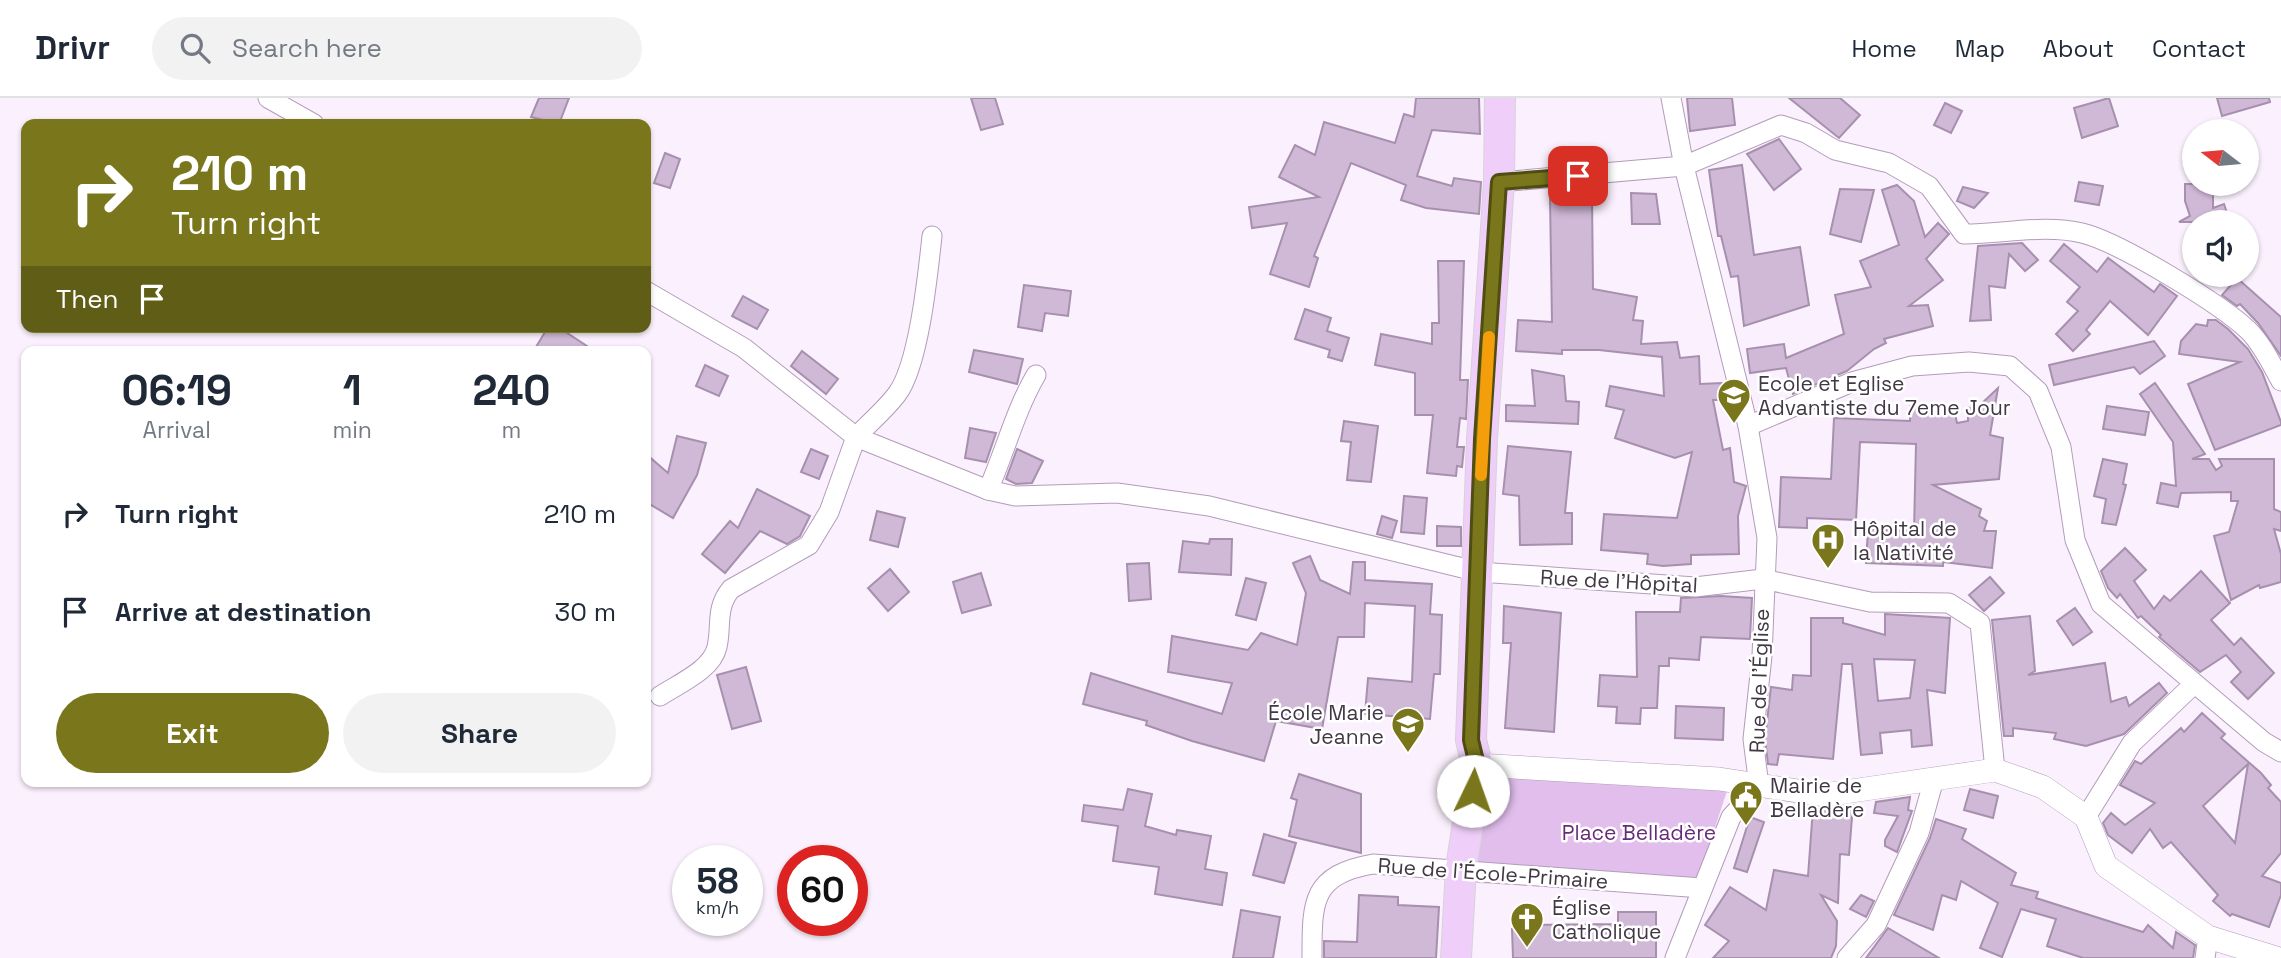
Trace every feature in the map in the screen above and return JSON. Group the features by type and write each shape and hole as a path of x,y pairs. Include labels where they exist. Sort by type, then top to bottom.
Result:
{"main road":[{"path":"1455,958 1461,868 1477,765 1471,740 1482,439 1499,182 1500,98"}],"street":[{"path":"268,98 305,119"},
{"name":"Rue de l'Église","path":"1671,98 1684,166 1748,426 1767,538 1763,579 1762,656 1753,739 1759,786"},
{"path":"1499,182 1684,166 1781,125 1806,133 1835,150 1889,163 1929,186 1964,234 2000,234 2045,229 2083,233 2120,250 2177,280 2249,332 2281,381"},
{"path":"660,696 708,664 717,648 718,620 724,598 731,589 809,545 829,512 856,436 899,392 910,366 925,295 932,236"},
{"name":"Rue de l'Hôpital","path":"651,294 744,348 856,436 988,490 1015,496 1117,493 1209,506 1479,572 1695,587 1763,579 1870,602 1949,603 1980,623 1994,770"},
{"path":"1748,426 1852,382 1912,366 1969,362 2010,366 2038,391 2061,447 2075,540 2101,604 2194,684 2281,752"},
{"path":"988,490 1009,444 1019,404 1036,375"},
{"path":"2086,817 2132,743 2194,684"},
{"path":"1477,765 1719,779 1824,794 1994,770 2043,787 2086,817 2106,866 2206,948 2276,958"},
{"path":"1847,958 1876,925 1919,833 1934,779"},
{"path":"1675,958 1731,817 1759,786"},
{"name":"Rue de l'École-Primaire","path":"1312,958 1314,906 1325,882 1347,868 1373,864 1461,868 1702,887"}],"green space":[{"name":"Place Belladère","path":"1639,772 1729,785 1693,894 1477,883 1482,778"}],"building":[{"path":"539,98 569,98 561,119 531,117"},
{"path":"971,98 995,98 1003,124 981,130"},
{"path":"1416,98 1479,98 1480,134 1432,130 1417,176 1452,186 1454,178 1481,182 1479,214 1426,208 1401,200 1406,185 1351,163 1314,256 1318,258 1309,287 1270,274 1287,223 1252,228 1249,207 1319,197 1279,177 1295,145 1315,155 1324,122 1395,143 1404,114 1414,117"},
{"path":"1687,98 1732,98 1735,125 1690,131"},
{"path":"1789,98 1840,98 1860,115 1839,138"},
{"path":"2109,98 2118,126 2082,138 2074,108"},
{"path":"2217,98 2269,98 2270,102 2222,116"},
{"path":"1945,103 1962,111 1951,133 1934,125"},
{"path":"1779,139 1801,169 1774,190 1747,154"},
{"path":"665,153 680,159 670,188 654,183"},
{"path":"1742,165 1754,255 1800,247 1809,305 1744,326 1738,276 1731,277 1721,236 1718,236 1709,170"},
{"path":"2079,182 2103,186 2099,205 2075,201"},
{"path":"1897,185 1914,201 1925,237 1938,223 1949,234 1926,259 1943,280 1909,306 1928,305 1933,326 1884,339 1886,343 1874,349 1847,371 1793,394 1786,368 1750,373 1747,349 1784,344 1786,358 1844,334 1835,295 1871,287 1860,261 1899,245 1882,190"},
{"path":"1963,187 1988,193 1974,208 1957,201"},
{"path":"1840,189 1874,190 1861,242 1830,234"},
{"path":"1631,193 1656,194 1660,224 1632,224"},
{"path":"2185,196 2213,196 2213,208 2224,204 2226,210 2188,210"},
{"path":"1592,197 1593,289 1637,297 1633,320 1643,321 1641,344 1677,342 1680,358 1699,356 1700,384 1722,383 1723,400 1713,400 1723,450 1730,448 1734,482 1746,486 1738,516 1739,554 1691,555 1691,564 1663,566 1647,564 1648,554 1601,550 1604,514 1677,518 1692,452 1675,458 1615,438 1624,410 1606,406 1610,386 1664,396 1662,357 1599,350 1562,350 1562,354 1516,351 1518,320 1552,322 1550,198"},
{"path":"2022,243 2038,260 2025,271 2009,254 2005,288 1989,286 1991,320 1970,321 1978,246"},
{"path":"2064,244 2097,272 2108,258 2154,292 2160,284 2177,296 2148,335 2110,301 2086,330 2090,334 2073,351 2056,334 2078,311 2067,302 2080,287 2050,261"},
{"path":"1438,261 1464,261 1460,380 1468,380 1466,419 1460,418 1457,447 1464,447 1462,467 1457,466 1456,476 1427,473 1433,415 1415,415 1415,373 1375,365 1381,334 1432,344 1432,323 1439,323"},
{"path":"1024,285 1071,291 1068,316 1045,313 1042,331 1018,327"},
{"path":"2229,287 2247,287 2281,317 2281,356 2258,323 2240,304 2237,306 2222,295"},
{"path":"743,296 768,310 757,329 732,316"},
{"path":"1305,309 1331,318 1327,331 1349,338 1342,361 1328,357 1330,350 1295,339"},
{"path":"2208,320 2216,320 2248,349 2262,372 2281,422 2281,425 2215,450 2188,384 2240,362 2179,354 2181,341 2196,324 2207,326"},
{"path":"544,333 567,333 587,346 537,346"},
{"path":"2154,341 2165,356 2140,374 2134,367 2054,385 2049,365"},
{"path":"974,350 1023,359 1017,384 969,372"},
{"path":"802,351 838,379 826,394 791,366"},
{"path":"705,365 728,376 719,396 696,386"},
{"path":"1532,370 1564,376 1566,401 1579,402 1578,424 1506,421 1506,405 1535,406"},
{"path":"2155,383 2205,454 2192,459 2209,459 2216,470 2222,466 2219,459 2274,459 2274,509 2281,512 2281,531 2274,529 2281,554 2281,582 2260,588 2259,585 2231,600 2214,536 2229,532 2238,501 2231,501 2231,492 2181,493 2178,507 2157,503 2161,483 2176,486 2173,442 2140,394"},
{"path":"1998,388 1990,435 2003,438 1999,479 1933,485 1981,509 1979,516 1987,521 1984,531 1996,531 1992,568 1943,562 1943,566 1866,563 1868,529 1914,531 1916,444 1860,442 1856,520 1807,518 1807,528 1779,527 1781,477 1831,479 1834,418 1910,421 1910,406 1954,409 1957,423 1968,421 1968,408 1978,407"},
{"path":"2107,406 2149,412 2145,435 2103,429"},
{"path":"1344,421 1378,426 1371,482 1347,480 1351,442 1341,441"},
{"path":"970,428 996,433 986,462 965,458"},
{"path":"677,436 706,443 697,475 673,518 651,505 651,458 668,473"},
{"path":"1508,446 1571,452 1565,513 1572,513 1572,544 1520,545 1519,496 1503,494"},
{"path":"811,449 828,456 819,479 801,472"},
{"path":"1017,449 1043,461 1032,483 1016,484 1006,479"},
{"path":"2103,459 2127,464 2123,484 2126,485 2116,525 2102,523 2106,499 2094,496"},
{"path":"757,489 810,516 800,536 787,544 760,531 725,573 702,554 730,521 738,528"},
{"path":"1404,496 1427,498 1424,534 1401,532"},
{"path":"877,511 905,518 898,547 870,540"},
{"path":"1382,516 1397,521 1392,538 1377,534"},
{"path":"1437,526 1461,527 1461,546 1437,546"},
{"path":"1210,539 1232,539 1231,575 1179,572 1183,541 1209,544"},
{"path":"2125,548 2146,570 2134,581 2154,609 2164,596 2170,601 2201,571 2230,603 2211,620 2234,645 2241,638 2274,673 2248,699 2231,682 2241,672 2226,655 2200,672 2159,637 2161,635 2141,616 2138,618 2120,594 2117,598 2108,588 2101,571"},
{"path":"1310,556 1320,580 1350,594 1353,562 1365,562 1365,580 1432,584 1430,614 1442,615 1440,674 1434,674 1430,719 1365,714 1368,678 1412,682 1415,606 1365,603 1364,637 1338,637 1322,729 1276,721 1264,761 1192,741 1146,725 1147,721 1083,704 1091,673 1222,714 1232,683 1168,672 1172,636 1248,650 1261,633 1297,645 1306,593 1293,563"},
{"path":"1149,563 1151,599 1129,601 1127,564"},
{"path":"890,569 909,592 888,611 868,588"},
{"path":"981,573 991,605 962,613 953,582"},
{"path":"1990,577 2004,593 1984,611 1969,595"},
{"path":"1246,578 1266,583 1256,620 1236,615"},
{"path":"1681,598 1752,598 1750,639 1701,637 1699,660 1669,658 1669,666 1659,666 1657,708 1641,708 1640,724 1616,723 1617,707 1598,706 1600,675 1637,677 1636,612 1680,612"},
{"path":"1504,606 1561,613 1554,732 1505,728 1511,643 1503,643"},
{"path":"2075,608 2092,632 2073,645 2057,621"},
{"path":"1885,614 1950,618 1945,693 1927,690 1932,745 1912,747 1911,730 1880,733 1882,753 1861,755 1852,664 1842,664 1833,759 1779,754 1777,765 1768,764 1765,739 1771,687 1792,690 1793,675 1811,676 1811,618 1843,618 1843,623 1885,635","holes":["1874,659 1915,660 1910,698 1878,701"]},
{"path":"2030,616 2035,671 2028,675 2105,663 2111,702 2126,697 2129,706 2159,683 2167,693 2124,734 2086,746 2054,739 2056,733 2013,728 2013,736 2004,736 1992,620"},
{"path":"746,667 761,721 732,729 717,675"},
{"path":"1676,706 1724,708 1723,740 1675,738"},
{"path":"2202,713 2225,734 2221,738 2261,773 2271,785 2268,788 2281,802 2281,853 2262,876 2281,883 2281,895 2269,927 2232,914 2230,916 2213,901 2218,895 2171,842 2163,848 2150,829 2132,853 2108,835 2103,823 2111,813 2125,825 2155,803 2120,785 2135,761 2141,764 2181,728 2184,732","holes":["2248,764 2235,843 2203,806"]},
{"path":"1299,774 1361,794 1361,853 1289,836 1297,800 1291,798"},
{"path":"1128,789 1152,794 1145,826 1176,835 1177,830 1211,836 1205,869 1227,873 1222,905 1155,894 1159,867 1113,861 1118,826 1082,821 1084,805 1123,810"},
{"path":"1970,789 1998,796 1993,818 1964,810"},
{"path":"1910,797 1908,810 1912,811 1897,852 1885,846 1885,840 1898,816 1874,813 1876,802"},
{"path":"1853,805 1849,855 1840,854 1838,903 1821,895 1837,921 1836,946 1831,958 1713,958 1729,941 1705,925 1730,887 1766,910 1774,870 1808,876 1813,808"},
{"path":"1750,817 1764,822 1747,872 1734,868"},
{"path":"1936,819 1966,829 1962,839 2016,873 2011,885 2038,892 2036,898 2143,932 2148,925 2173,948 2176,932 2195,945 2193,958 2083,958 2047,946 2056,919 2021,909 2002,957 1980,948 1998,903 1961,881 1956,900 1942,895 1933,930 1894,915 1930,838"},
{"path":"1264,834 1296,843 1284,883 1253,875"},
{"path":"1359,895 1398,897 1398,905 1439,907 1436,958 1324,958 1324,941 1357,942"},
{"path":"1861,895 1874,901 1866,917 1850,909"},
{"path":"1241,910 1280,917 1273,958 1233,958"},
{"path":"1618,912 1656,912 1656,958 1513,958 1512,929 1525,929 1525,925 1618,924"},
{"path":"1888,928 1939,958 1866,958"}],"slow traffic":[{"path":"1481,475 1489,337"}],"place":[{"name":"Ecole et Eglise Advantiste du 7eme Jour","path":"1734,425"},
{"name":"Hôpital de la Nativité","path":"1828,570"},
{"name":"École Marie Jeanne","path":"1408,754"},
{"name":"Mairie de Belladère","path":"1746,827"},
{"name":"Église Catholique","path":"1527,949"}],"route":[{"path":"1473,791 1477,765 1471,740 1482,439 1499,182 1578,176"}]}
